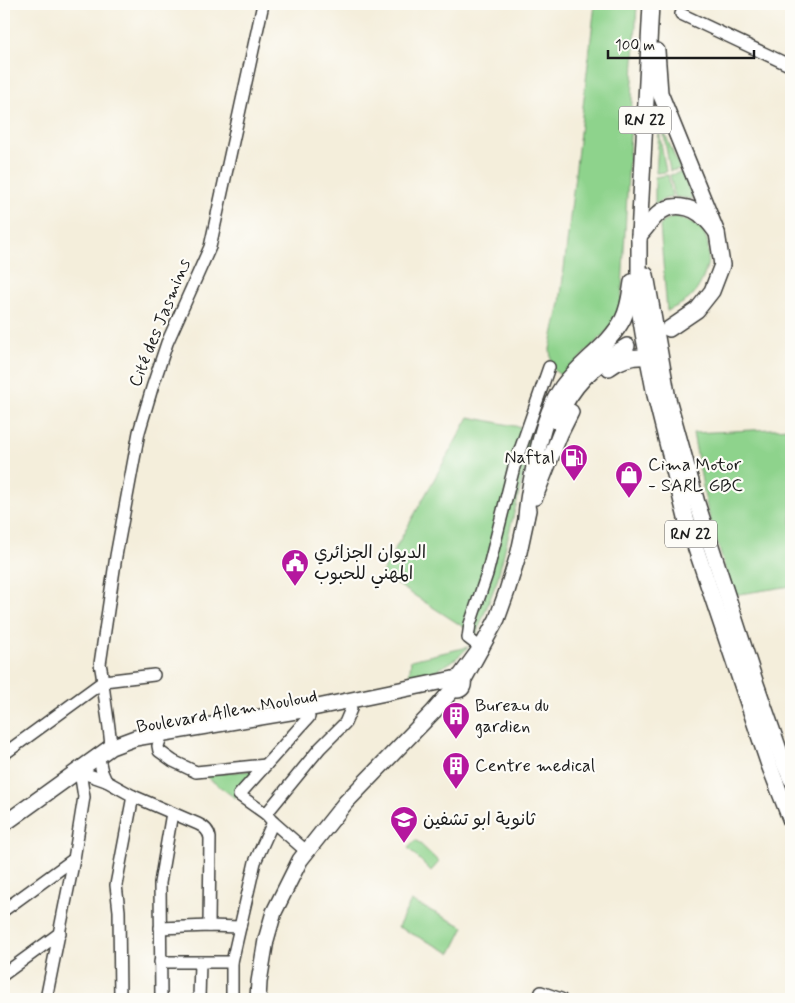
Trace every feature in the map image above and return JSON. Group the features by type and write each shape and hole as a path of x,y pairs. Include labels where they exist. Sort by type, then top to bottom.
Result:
{"main road":[{"path":"652,4 660,93 717,233 722,265 712,291 697,310 670,329"},
{"name":"RN 22","path":"652,4 639,236 640,314 655,395 687,522 769,765 791,821"},
{"path":"526,518 528,495 540,440 548,415 562,387 580,366 612,335 624,318 630,299 639,236 658,214 671,207 678,206 696,211 717,233"},
{"name":"RN 22","path":"639,236 668,399 697,503 755,681 791,779"},
{"path":"258,999 258,982 266,940 274,912 300,860 346,802 434,711 481,648 497,619 507,591 548,441 561,409 572,391 596,366 627,346"},
{"path":"526,518 565,422 577,401 611,367 626,359 638,356 648,357"},
{"name":"Boulevard Allem Mouloud","path":"4,835 100,763 119,752 139,745 351,709 456,683"},
{"name":"Boulevard Allem Mouloud","path":"4,824 111,747 135,738 456,683"}],"street":[{"name":"Cité des Jasmins","path":"111,747 104,697 104,681 100,664 116,556 139,432 168,343 210,247 264,4"},
{"path":"681,14 791,66"},
{"path":"481,648 468,638 470,624 488,574 514,467 549,368"},
{"path":"4,754 104,681 154,675"},
{"path":"232,999 232,962 255,862 270,818 320,748 345,723 351,709"},
{"path":"306,851 270,818 240,796 309,716"},
{"path":"160,740 159,751 173,761 196,772 266,765"},
{"path":"100,763 106,781"},
{"path":"46,999 74,859 84,797 83,776 106,781 133,796 205,828 209,835 210,926"},
{"path":"120,999 119,911 116,885 133,796"},
{"path":"161,999 160,883 172,813"},
{"path":"4,910 74,859"},
{"path":"160,928 240,927"},
{"path":"4,974 60,932"},
{"path":"160,962 232,962"},
{"path":"199,999 200,962"},
{"path":"539,999 541,992 562,999"}],"green space":[{"path":"595,4 637,4 621,309 608,330 562,376 552,369 550,349 560,303"},
{"path":"663,129 680,169 670,171"},
{"path":"659,131 666,172 656,173"},
{"path":"682,172 693,199 675,197 670,175"},
{"path":"668,175 672,197 662,200 655,205 655,177"},
{"path":"675,216 691,222 700,228 705,235 709,253 705,273 691,297 667,311 660,226 664,221"},
{"path":"469,417 535,430 497,581 476,635 381,574"},
{"path":"791,428 791,586 733,595 707,508 693,433"},
{"path":"468,647 463,653 441,668 425,675 409,678 411,660"},
{"path":"256,770 235,798 204,775"},
{"path":"416,840 439,862 431,871 408,848"},
{"path":"411,901 464,927 451,953 398,927"}],"place":[{"name":"Naftal","path":"574,482"},
{"name":"Cima Motor - SARL GBC","path":"629,499"},
{"name":"الديوان الجزائري المهني للحبوب","path":"295,587"},
{"name":"Bureau du gardien","path":"456,740"},
{"name":"Centre medical","path":"456,790"},
{"name":"ثانوية ابو تشفين","path":"404,844"}]}
